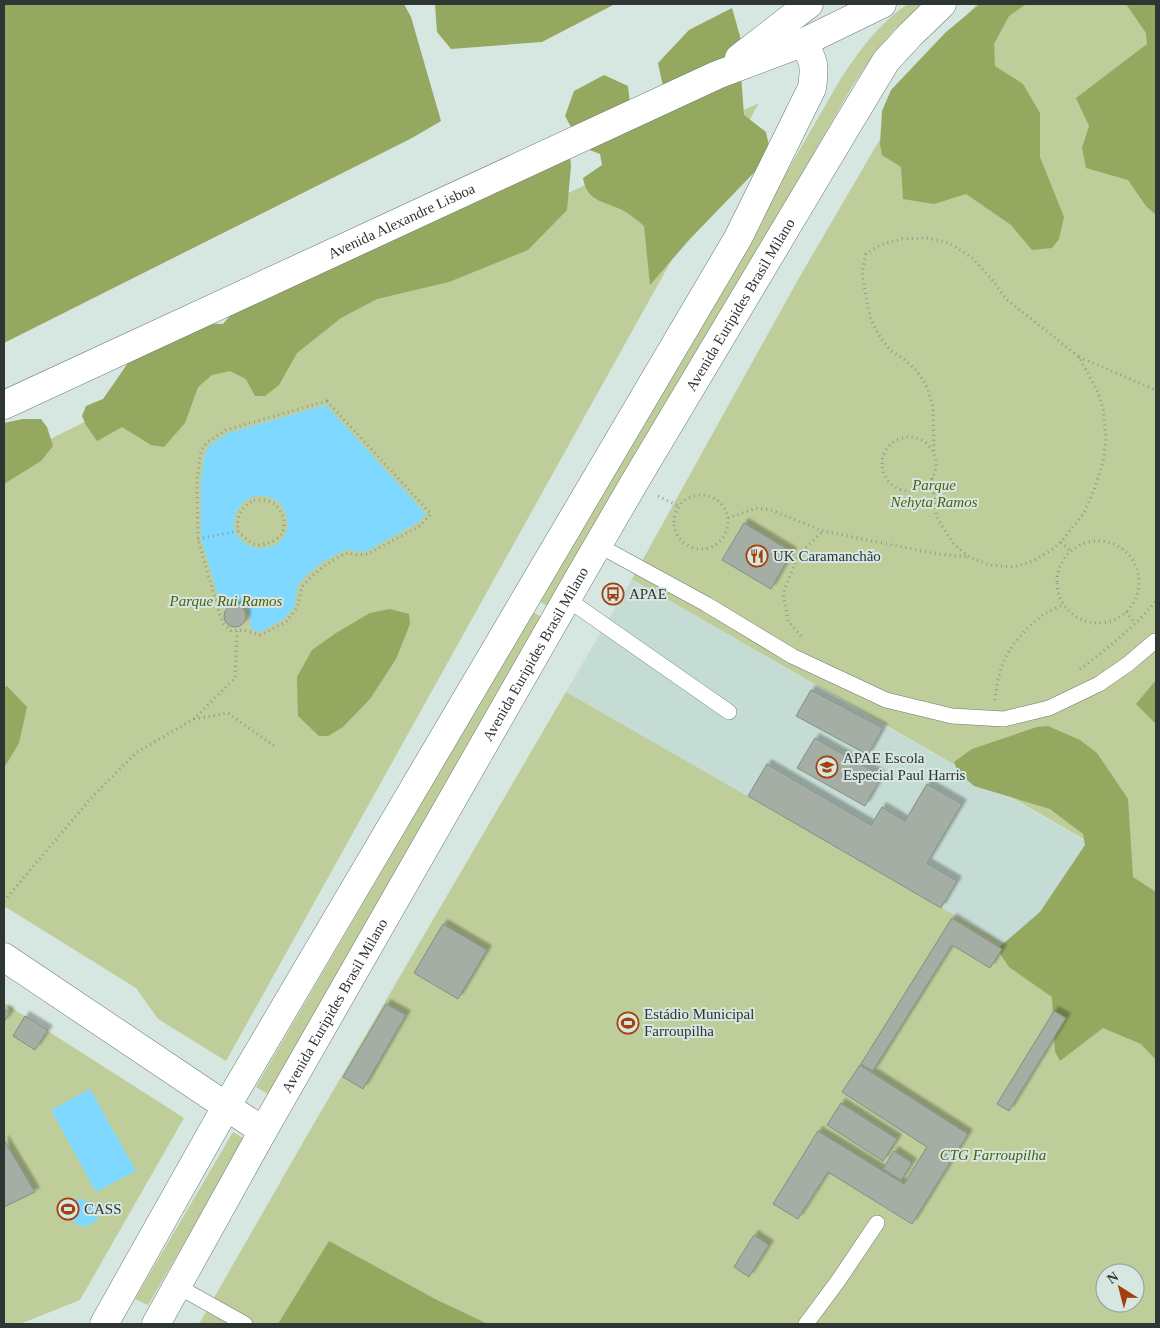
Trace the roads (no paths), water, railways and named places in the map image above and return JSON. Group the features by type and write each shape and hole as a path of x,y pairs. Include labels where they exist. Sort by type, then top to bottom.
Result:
{"main road":[{"path":"717,74 809,4"},
{"path":"802,43 854,4"},
{"path":"802,43 882,4"},
{"name":"Avenida Euripides Brasil Milano","path":"152,1322 177,1286 263,1131 598,545 886,61 942,4"},
{"path":"104,1324 226,1107 738,238 812,88 815,72 813,63 811,55 802,43"},
{"name":"Avenida Alexandre Lisboa","path":"4,404 717,74 802,43"},
{"path":"4,957 263,1131"}],"lane":[{"path":"598,545 706,604 792,656 886,700 952,716 1004,719 1050,708 1098,684 1128,664 1155,640 1156,642"},
{"path":"567,599 729,712"},
{"path":"806,1324 877,1223"},
{"path":"177,1286 245,1324"}],"water":[{"path":"326,405 426,514 417,523 367,551 357,552 348,549 321,563 298,585 294,607 284,619 260,632 251,629 250,614 244,605 233,604 222,609 201,538 201,480 205,453 210,445 228,433","holes":["264,496 276,500 283,508 288,523 286,533 278,543 272,546 266,548 253,547 237,535 234,518 239,507 248,499"]},
{"path":"90,1089 136,1171 96,1192 51,1110"},
{"path":"79,1199 93,1204 99,1213 92,1224 84,1227 78,1225 67,1212 72,1202"}],"place":[{"name":"UK Caramanchão","path":"757,556"},
{"name":"APAE","path":"613,594"},
{"name":"APAE Escola Especial Paul Harris","path":"827,767"},
{"name":"Estádio Municipal Farroupilha","path":"628,1023"},
{"name":"CASS","path":"68,1209"}],"park label":[{"name":"Parque Nehyta Ramos","path":"934,494"},
{"name":"Parque Rui Ramos","path":"226,601"},
{"name":"CTG Farroupilha","path":"993,1155"}]}
